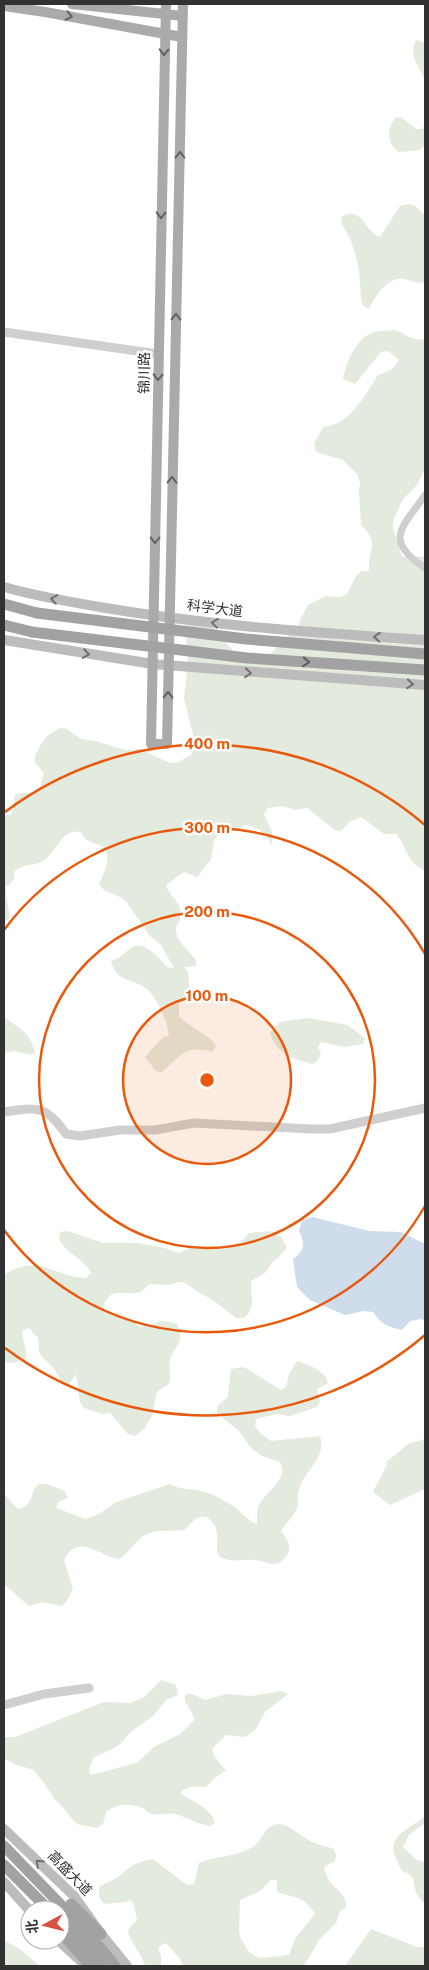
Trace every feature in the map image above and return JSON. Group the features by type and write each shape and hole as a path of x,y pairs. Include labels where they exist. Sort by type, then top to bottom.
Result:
{"highway":[{"name":"科学大道","path":"4,604 37,613 246,640 425,654"},
{"path":"4,625 32,632 247,658 425,670"},
{"path":"5,1847 66,1900 101,1934"},
{"name":"高盛大道","path":"5,1847 88,1933 115,1966"},
{"path":"4,1866 33,1900"},
{"path":"4,1866 39,1900"},
{"path":"70,1930 102,1966"},
{"path":"70,1944 88,1966"}],"main road":[{"path":"72,4 166,9 183,16"},
{"path":"168,666 183,4"},
{"path":"4,6 182,37"},
{"name":"锦川路","path":"166,9 151,744 167,744 168,666"},
{"name":"科学大道","path":"4,587 40,597 153,616 252,628 425,640"},
{"path":"4,640 168,666 425,685"},
{"name":"高盛大道","path":"4,1829 74,1896 127,1966"},
{"path":"4,1882 20,1900"},
{"path":"70,1950 88,1966"}],"street":[{"path":"4,11 45,12"},
{"path":"4,332 158,354"},
{"path":"425,495 403,526 399,537 401,546 406,553 425,568"},
{"path":"4,1112 24,1109 44,1111 55,1118 66,1134 80,1136 120,1130 155,1130 194,1123 330,1129 425,1108"},
{"path":"4,1705 44,1694 89,1688"}],"shaded area":[{"path":"416,40 425,43 425,80 414,56 413,51"},
{"path":"401,117 416,129 422,129 425,125 425,145 420,150 399,152 392,145 389,136 390,127 395,118"},
{"path":"414,205 425,215 425,285 423,282 404,279 392,281 382,288 369,309 363,306 362,303 357,259 349,237 341,223 342,216 355,214 363,220 374,234 380,237 400,206"},
{"path":"394,330 416,339 425,339 425,469 417,485 403,499 393,521 393,528 402,557 425,557 425,871 413,863 396,834 384,834 361,817 349,822 341,831 335,830 307,808 296,810 282,806 268,808 264,814 272,832 272,845 261,832 254,827 245,825 239,829 218,835 214,840 211,859 197,877 184,872 166,886 180,908 180,920 176,930 177,936 196,960 196,966 184,967 188,971 190,994 189,997 182,998 179,1003 179,1016 209,1038 216,1046 212,1052 203,1050 189,1051 178,1057 161,1073 155,1070 145,1057 163,1037 169,1036 167,1024 151,993 142,986 126,980 117,974 111,961 131,948 141,946 151,951 167,967 174,968 161,945 150,936 127,903 122,898 104,890 99,884 107,863 104,848 90,842 81,832 70,833 61,840 46,859 18,869 14,872 13,881 6,887 9,919 4,922 4,816 12,814 15,794 35,792 40,787 44,773 35,763 35,756 48,735 60,728 67,729 81,739 96,741 125,750 140,749 170,763 177,763 191,755 195,742 184,699 188,662 185,625 190,620 214,628 233,651 266,658 288,635 297,631 308,605 326,596 340,597 347,594 356,576 361,571 369,571 372,542 371,537 361,525 360,483 358,475 343,460 316,452 314,444 323,427 333,425 349,415 362,400 378,375 391,370 399,360 388,351 381,352 355,384 343,379 349,358 357,345 362,339 375,332"},
{"path":"4,1017 29,1038 35,1051 32,1055 14,1051 4,1053"},
{"path":"308,1018 348,1025 365,1038 363,1044 344,1047 321,1042 318,1047 321,1053 318,1060 313,1064 293,1058 281,1051 270,1033 280,1022"},
{"path":"68,1231 103,1243 138,1243 165,1248 179,1253 192,1247 224,1246 240,1243 249,1233 271,1231 282,1238 287,1248 273,1261 266,1272 251,1281 252,1305 244,1318 237,1318 184,1282 168,1285 149,1284 140,1292 114,1293 106,1300 103,1307 105,1313 120,1313 140,1327 162,1321 176,1323 179,1329 179,1343 170,1360 169,1384 159,1390 156,1395 153,1414 144,1429 135,1436 128,1434 110,1413 103,1414 84,1408 80,1402 76,1374 69,1384 63,1384 53,1367 42,1357 39,1352 38,1338 29,1328 23,1330 26,1359 14,1363 4,1362 4,1275 27,1266 46,1268 75,1277 86,1278 91,1273 84,1263 66,1249 59,1239 60,1232"},
{"path":"297,1361 320,1371 326,1378 328,1383 317,1389 320,1402 317,1407 290,1416 276,1414 256,1419 255,1426 260,1433 271,1441 320,1436 321,1444 318,1458 302,1482 298,1492 298,1504 292,1517 281,1531 289,1545 288,1555 283,1560 274,1564 258,1560 229,1560 221,1557 217,1550 217,1535 214,1524 209,1519 202,1517 195,1520 184,1530 157,1531 147,1534 119,1559 89,1548 76,1548 64,1560 73,1589 66,1602 61,1606 42,1602 29,1606 4,1584 4,1494 18,1509 30,1502 39,1484 46,1484 65,1491 68,1498 58,1502 56,1508 85,1519 99,1514 116,1502 170,1484 179,1488 203,1491 226,1501 257,1524 259,1505 276,1485 282,1474 280,1462 262,1456 251,1448 239,1431 217,1413 217,1406 228,1397 231,1369 244,1367 281,1390 286,1387 289,1374"},
{"path":"425,1439 425,1489 390,1505 373,1492 388,1463 384,1464 408,1444"},
{"path":"161,1680 176,1685 178,1695 166,1700 153,1716 132,1731 118,1746 93,1758 89,1769 90,1775 137,1763 154,1747 180,1734 195,1719 185,1701 185,1694 192,1694 205,1700 227,1694 251,1696 282,1691 288,1694 265,1712 256,1729 245,1737 226,1735 212,1749 214,1756 226,1771 217,1776 206,1787 189,1788 180,1793 210,1813 215,1823 210,1826 176,1814 151,1814 143,1808 133,1805 119,1805 110,1809 106,1812 103,1824 97,1828 77,1824 54,1799 34,1770 14,1764 4,1758 4,1737 15,1737 104,1702 130,1703 144,1697"},
{"path":"425,1815 425,1823 409,1835 403,1847 417,1860 425,1862 425,1905 415,1890 410,1875 402,1871 395,1856 394,1845 399,1835 421,1820"},
{"path":"273,1825 287,1826 306,1839 334,1849 336,1855 335,1861 324,1867 329,1880 344,1898 346,1908 340,1911 336,1923 320,1939 304,1966 183,1966 180,1959 166,1943 158,1949 161,1955 161,1966 145,1966 128,1930 137,1919 134,1905 130,1900 104,1904 99,1896 100,1886 136,1864 153,1859 187,1885 194,1884 199,1863 233,1855 253,1847 266,1830","holes":["271,1880 277,1880 277,1892 303,1901 315,1914 295,1939 289,1955 259,1958 249,1952 241,1939 239,1932 240,1900 260,1891"]},
{"path":"371,1929 417,1947 424,1947 425,1966 345,1966"},
{"path":"4,1940 21,1950 40,1966 4,1966"}],"water":[{"path":"312,1217 370,1231 401,1232 425,1244 425,1321 422,1319 410,1321 402,1330 385,1324 373,1312 364,1311 345,1315 310,1300 297,1287 293,1259 300,1253 303,1246 299,1231 302,1220"}]}
